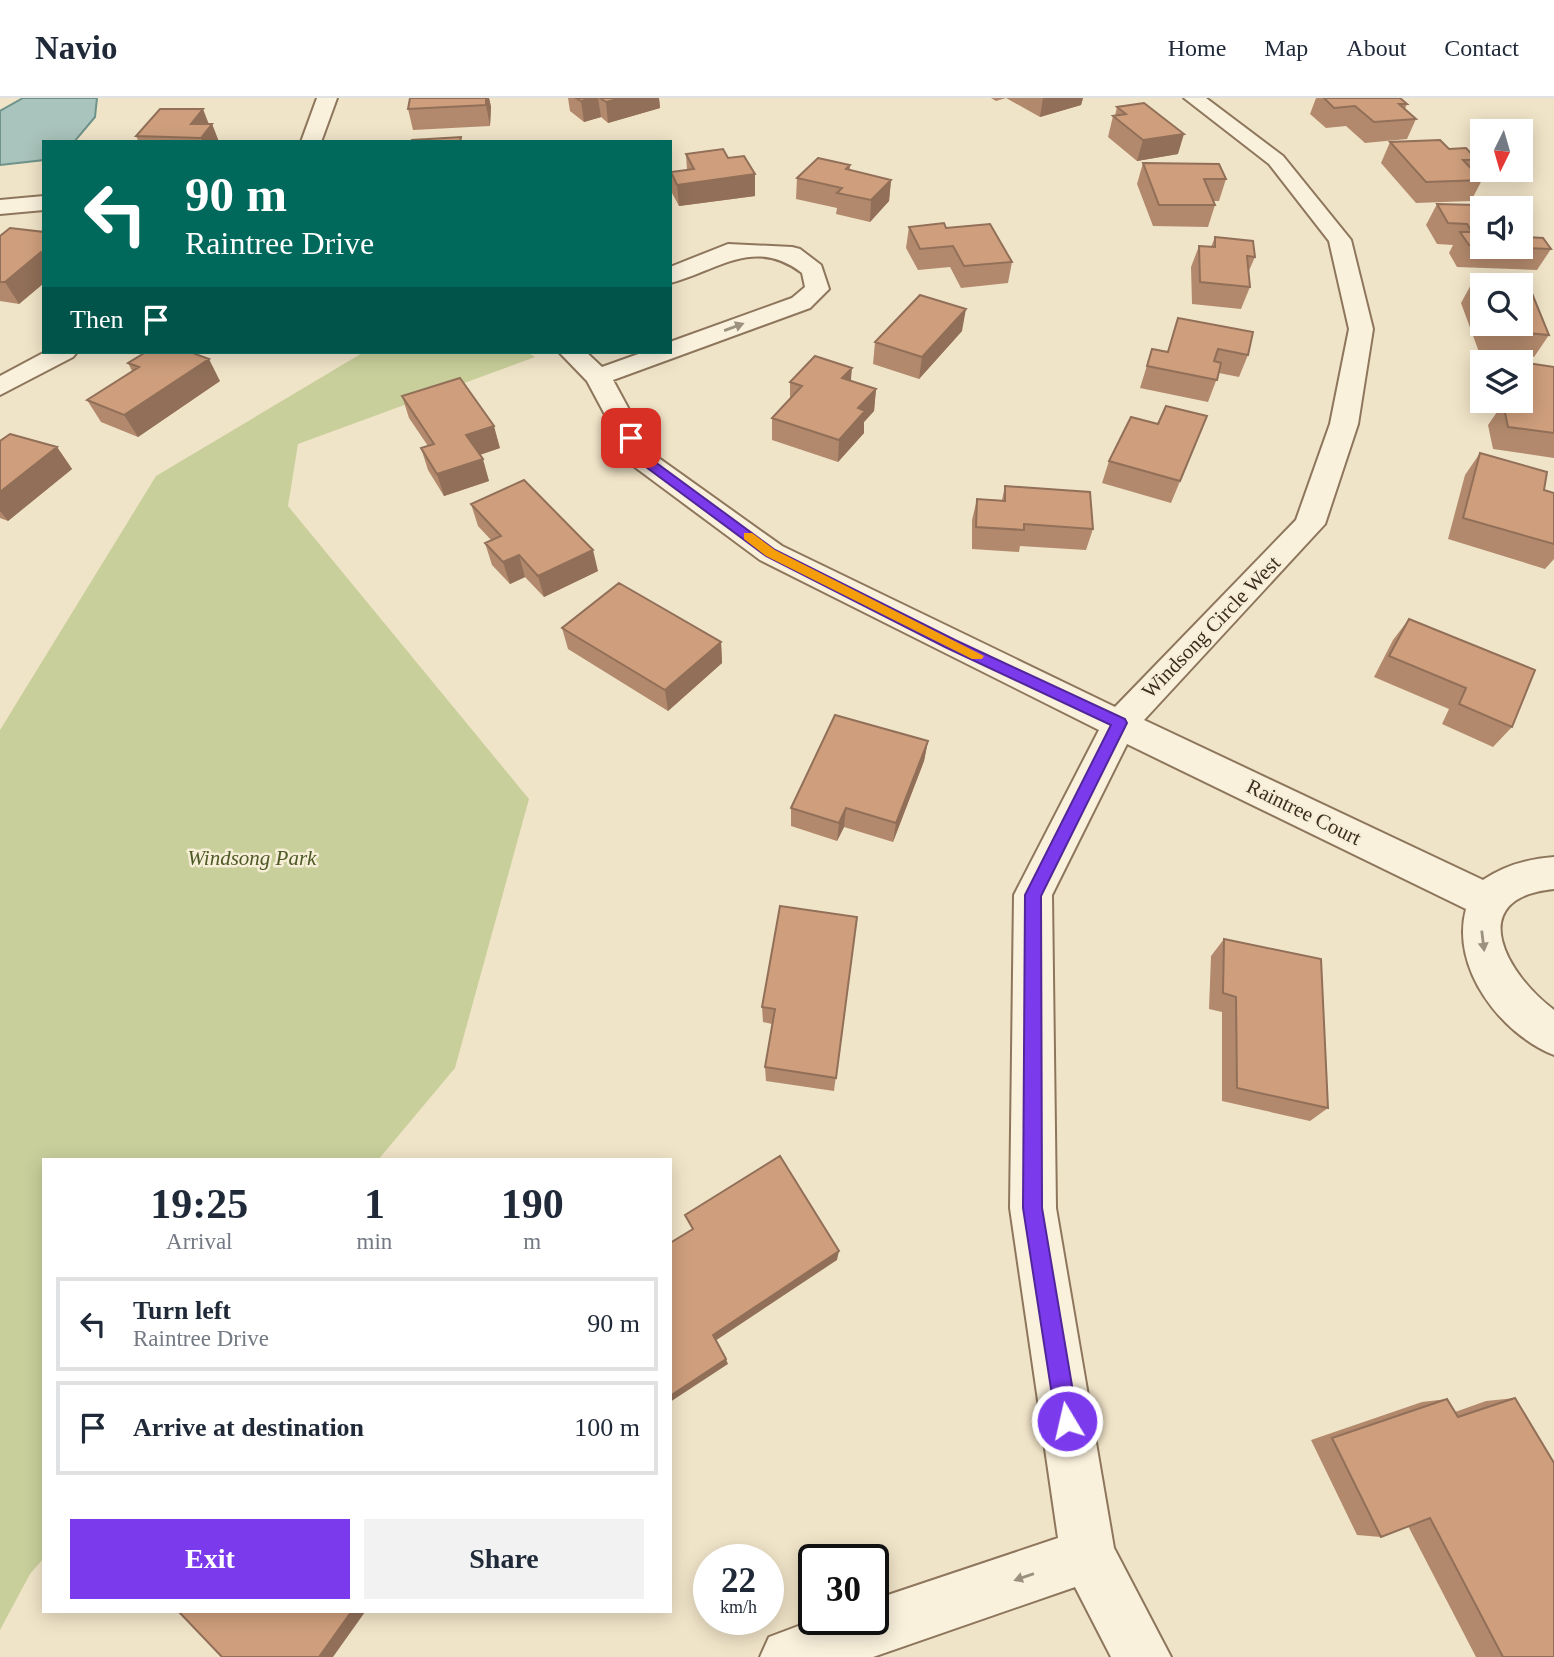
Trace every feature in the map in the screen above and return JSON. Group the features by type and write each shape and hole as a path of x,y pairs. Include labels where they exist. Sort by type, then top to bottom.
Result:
{"street":[{"path":"312,140 327,98"},
{"name":"Windsong Circle West","path":"1142,1657 1088,1555 1032,1208 1033,895 1120,723 1310,524 1344,424 1361,329 1340,240 1276,160 1194,98"},
{"path":"0,207 42,203"},
{"path":"672,275 728,251 792,254 813,270 817,289 801,303 672,350"},
{"path":"0,387 60,354"},
{"name":"Raintree Court","path":"574,354 598,377 642,459 771,553 950,643 1488,901"},
{"path":"598,377 661,354"},
{"path":"1554,873 1536,873 1507,882 1488,901 1480,926 1484,954 1500,985 1525,1014 1554,1035"},
{"path":"789,1657 1088,1555"}],"green space":[{"name":"Windsong Park","path":"361,354 530,354 535,357 298,444 288,506 529,799 455,1068 380,1158 42,1158 42,1560 30,1574 0,1630 0,730 156,476"}],"water":[{"path":"23,98 97,98 95,117 76,140 42,140 42,160 0,165 0,111"}],"building":[{"path":"410,98 486,98 486,105 408,109"},
{"path":"600,98 621,98 606,102"},
{"path":"1324,98 1400,98 1407,104 1399,104 1416,119 1374,122 1355,106 1334,108"},
{"path":"1144,103 1184,134 1143,140 1113,116 1126,114 1117,107"},
{"path":"160,109 203,109 191,124 212,124 201,138 136,136"},
{"path":"461,137 460,140 412,140"},
{"path":"1440,140 1449,149 1466,148 1470,152 1470,160 1463,160 1470,167 1470,180 1426,182 1390,142"},
{"path":"723,149 728,158 744,156 755,174 677,185 672,172 694,169 686,154"},
{"path":"818,158 850,165 846,169 891,180 871,200 837,193 842,188 797,178"},
{"path":"1143,163 1219,164 1226,179 1204,179 1215,205 1159,205"},
{"path":"1437,204 1470,205 1470,229 1467,224 1448,223"},
{"path":"944,223 946,228 990,224 1012,262 964,266 953,246 920,249 909,227"},
{"path":"10,228 42,232 42,252 5,282 0,282 0,236"},
{"path":"1460,232 1470,232 1470,245 1469,245"},
{"path":"1215,237 1253,241 1255,257 1247,256 1250,287 1200,282 1199,246 1215,247"},
{"path":"1533,237 1543,238 1551,249 1533,248"},
{"path":"920,295 966,309 922,357 875,342"},
{"path":"1533,296 1549,335 1533,334"},
{"path":"1178,318 1253,332 1248,355 1218,349 1214,361 1221,363 1217,380 1147,366 1152,349 1168,352"},
{"path":"143,354 195,354 209,359 124,415 87,400 139,367 128,363"},
{"path":"815,356 852,368 842,378 876,389 858,408 865,411 839,440 772,418 802,386 790,382"},
{"path":"1533,364 1554,367 1554,433 1508,427 1505,413 1533,413"},
{"path":"460,378 494,426 466,435 483,459 437,474 421,448 434,444 402,396"},
{"path":"1166,406 1207,416 1180,481 1109,461 1131,417 1158,424"},
{"path":"10,434 57,447 0,492 0,441"},
{"path":"1480,453 1547,472 1544,490 1554,493 1554,544 1463,518"},
{"path":"524,480 593,550 538,576 519,555 503,562 485,543 501,536 471,504"},
{"path":"1005,486 1090,492 1093,529 1024,524 1024,530 976,527 977,499 1005,501"},
{"path":"619,583 721,642 665,690 562,628"},
{"path":"1409,619 1535,670 1512,727 1459,704 1466,688 1389,656"},
{"path":"835,715 928,741 896,823 846,808 839,823 791,808"},
{"path":"780,906 857,917 836,1078 765,1067 775,1009 762,1007"},
{"path":"1224,939 1321,959 1328,1108 1237,1088 1236,997 1223,993"},
{"path":"780,1156 839,1251 713,1335 726,1359 672,1395 672,1242 693,1229 685,1215"},
{"path":"1515,1398 1554,1463 1554,1657 1503,1657 1430,1518 1381,1537 1332,1438 1447,1399 1458,1417"},
{"path":"180,1613 350,1613 319,1657 222,1657"}],"slow traffic":[{"path":"748,536 771,553 977,656"}],"route":[{"path":"631,438 642,459 771,553 950,643 1120,723 1033,895 1032,1208 1067,1421"}]}
